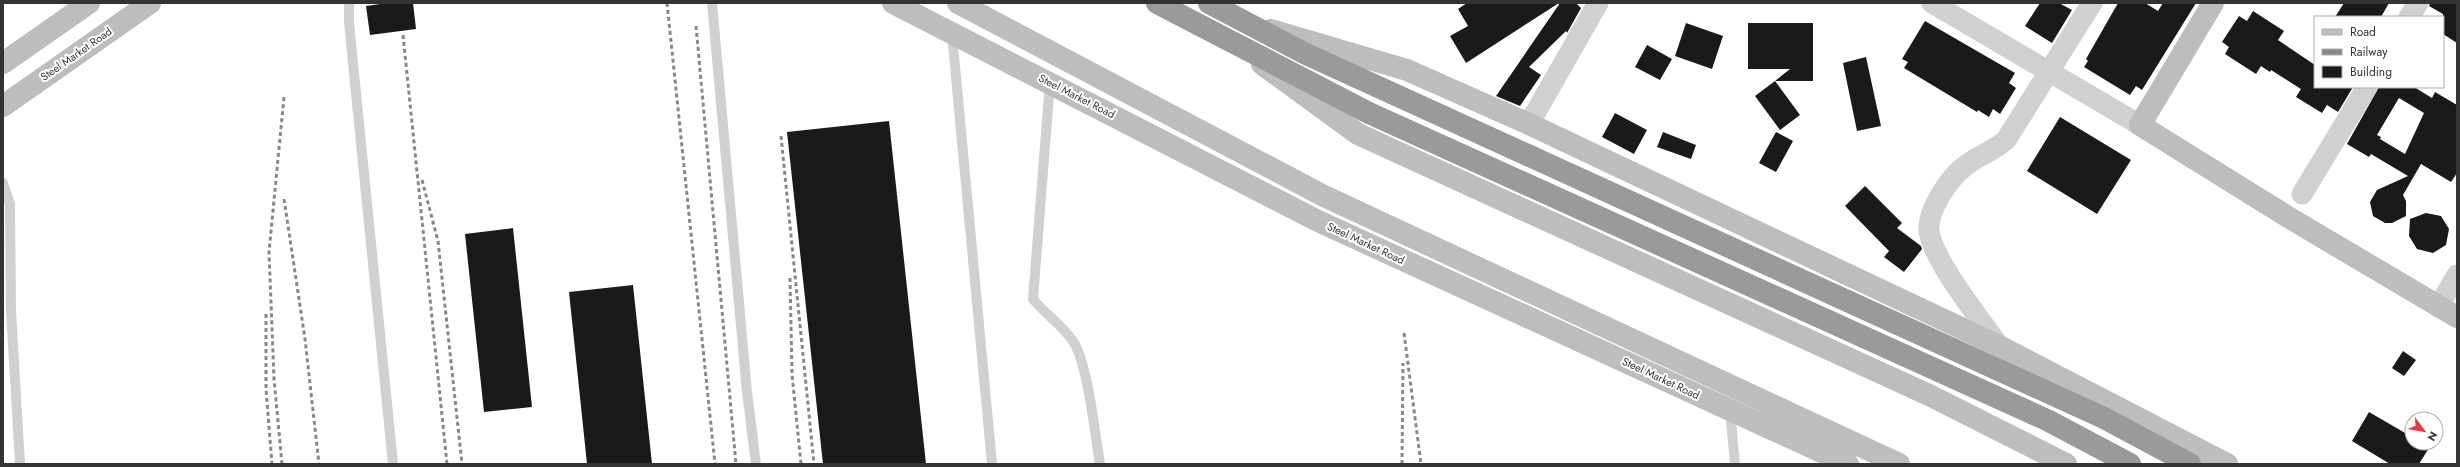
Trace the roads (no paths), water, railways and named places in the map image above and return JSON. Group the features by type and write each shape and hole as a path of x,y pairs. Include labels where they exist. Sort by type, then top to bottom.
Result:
{"highway":[{"path":"1157,3 1369,113 2047,420 2130,464"},
{"path":"1209,3 1328,64 2104,418 2190,464"}],"street":[{"path":"3,63 88,3"},
{"name":"Steel Market Road","path":"3,106 150,3"},
{"name":"Steel Market Road","path":"894,3 1318,221 1848,464"},
{"name":"Steel Market Road","path":"958,3 1324,196 1899,464"},
{"path":"1529,124 1598,3"},
{"path":"1932,3 2140,125 2438,307 2457,317"},
{"path":"1999,346 1960,292 1936,249 1929,231 1933,209 1947,184 1965,166 1996,149 2006,140 2092,3"},
{"path":"2140,125 2213,3"},
{"path":"2411,16 2418,3"},
{"path":"1248,24 1407,70 1529,124 1999,346 2227,464"},
{"path":"1236,44 1309,100 1358,134 1929,395 2066,464"},
{"path":"2302,194 2366,88"},
{"path":"2438,307 2457,275"}],"lane":[{"path":"349,3 349,23 393,464"},
{"path":"712,3 747,392 756,464"},
{"path":"952,32 992,464"},
{"path":"1050,82 1033,299 1046,315 1058,323 1074,342 1083,366 1100,464"},
{"path":"3,183 10,204 11,311 20,464"},
{"path":"1729,385 1735,464"}],"railway":[{"path":"667,3 715,464"},
{"path":"696,26 736,464"},
{"path":"403,35 447,464"},
{"path":"282,464 274,379 269,252 284,97"},
{"path":"781,136 814,464"},
{"path":"422,180 438,241 462,464"},
{"path":"284,199 305,339 319,464"},
{"path":"790,278 792,374 801,464"},
{"path":"266,314 266,389 272,464"},
{"path":"1404,333 1421,464"},
{"path":"1402,464 1403,363"}]}
